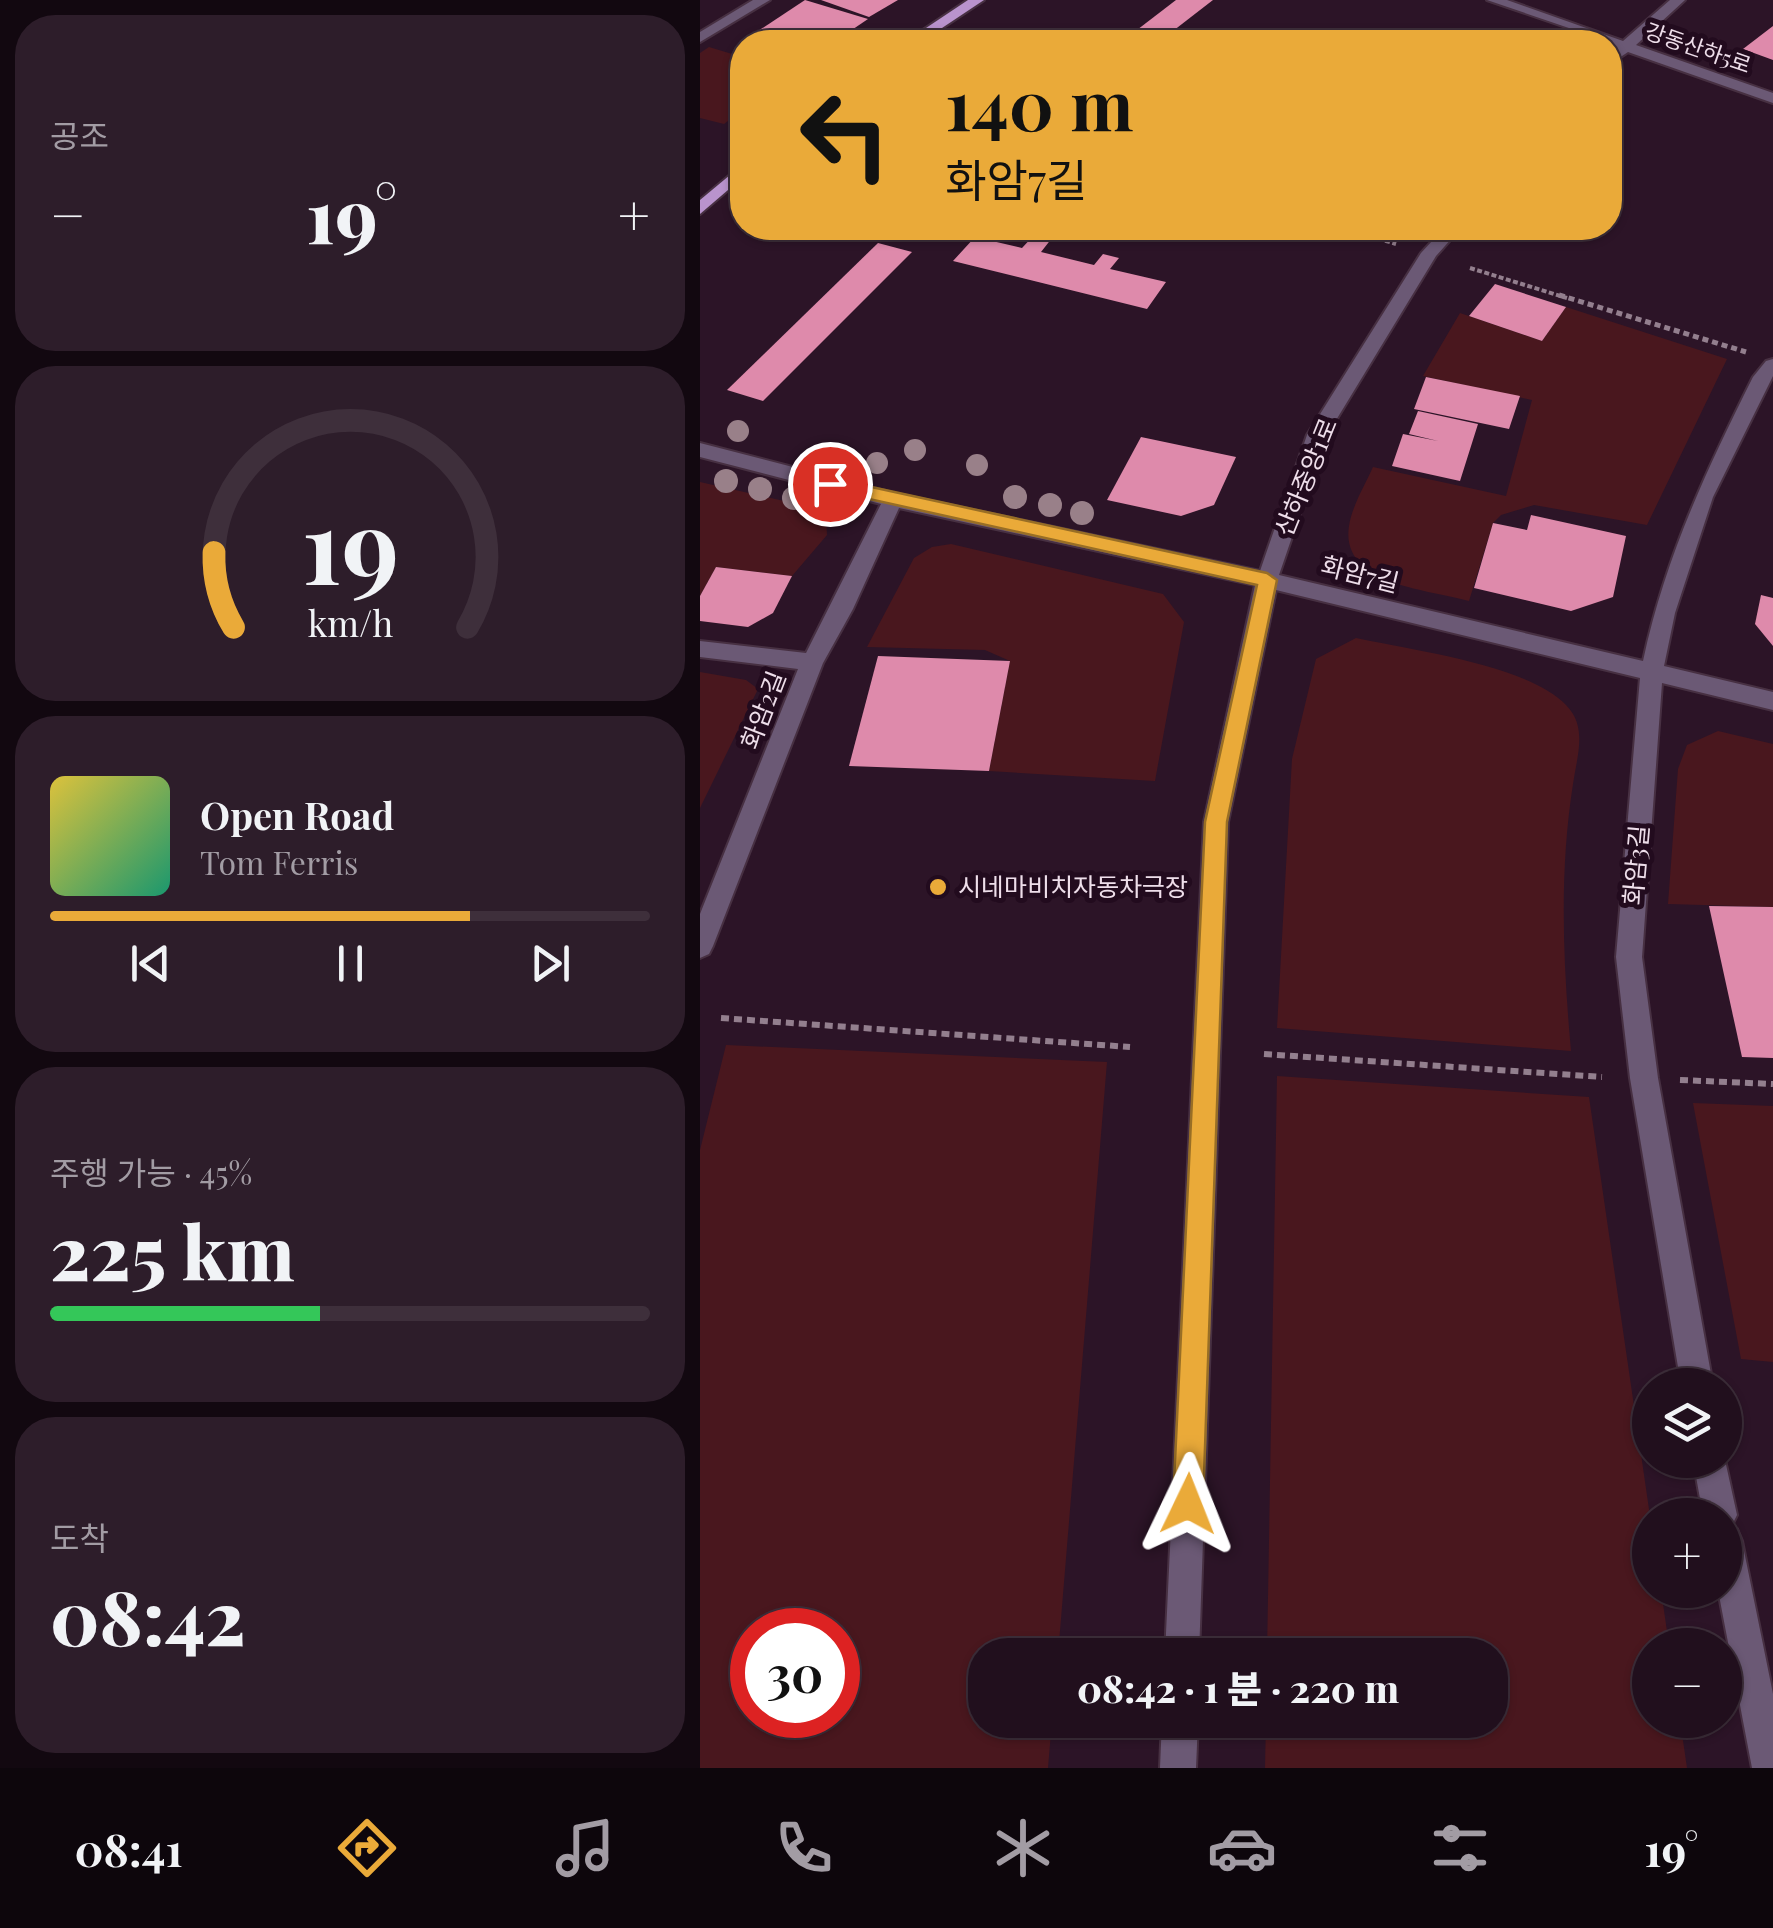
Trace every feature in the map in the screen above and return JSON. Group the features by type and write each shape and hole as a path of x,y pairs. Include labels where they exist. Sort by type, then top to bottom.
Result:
{"main road":[{"path":"931,30 977,0"},
{"path":"700,209 730,181"}],"street":[{"path":"700,38 763,0"},
{"name":"강동산하5로","path":"1494,0 1578,30"},
{"path":"1623,46 1678,0"},
{"name":"강동산하5로","path":"1623,46 1773,98"},
{"name":"산하중앙1로","path":"1183,1638 1216,822 1267,580 1317,435 1428,254 1441,240"},
{"name":"화암3길","path":"1693,1368 1644,1078 1629,957 1652,673 1664,613 1703,497 1762,377 1773,364"},
{"name":"화암7길","path":"700,450 893,500 1267,580 1773,701"},
{"name":"화암2길","path":"700,946 812,662 842,609 893,500"},
{"path":"700,649 812,662"},
{"path":"1738,1608 1770,1768"},
{"path":"1178,1768 1179,1738"}],"path":[{"path":"1382,240 1396,244"},
{"path":"1470,268 1746,352"},
{"path":"721,1018 1130,1046"},
{"path":"1264,1054 1602,1077"},
{"path":"1679,1080 1773,1084"}],"shaded area":[{"path":"709,47 730,53 730,119 724,124 700,118 700,53"},
{"path":"1566,307 1727,359 1647,525 1534,505 1501,515 1493,523 1469,601 1410,588 1372,572 1358,561 1350,546 1349,526 1373,467 1506,496 1532,400 1423,376 1460,313 1542,341"},
{"path":"700,482 806,506 826,518 827,535 792,576 716,567 700,596"},
{"path":"951,544 1163,594 1184,622 1155,781 989,771 1010,661 985,650 867,647 914,558 932,547"},
{"path":"1356,638 1497,669 1548,691 1573,714 1579,742 1566,851 1564,918 1571,1051 1277,1028 1292,759 1316,659"},
{"path":"700,672 746,680 758,689 700,808"},
{"path":"1718,731 1773,744 1773,907 1668,904 1678,769 1687,745"},
{"path":"726,1045 1107,1062 1059,1638 968,1638 968,1738 1050,1738 1048,1768 700,1768 700,1150"},
{"path":"1277,1076 1589,1097 1632,1392 1632,1478 1644,1478 1647,1498 1632,1498 1632,1608 1664,1608 1667,1628 1632,1628 1632,1738 1683,1738 1687,1768 1265,1768 1266,1738 1508,1738 1508,1638 1267,1638"},
{"path":"1693,1103 1773,1106 1773,1362 1741,1359"}],"building":[{"path":"805,0 868,19 852,30 760,30"},
{"path":"821,0 898,0 869,17"},
{"path":"1176,0 1213,0 1174,30 1137,30"},
{"path":"1773,26 1773,60 1743,49"},
{"path":"972,240 1022,248 1029,240 1050,240 1041,252 1094,265 1103,254 1119,258 1110,269 1166,282 1147,309 953,261"},
{"path":"878,243 912,252 763,401 727,390"},
{"path":"1495,284 1566,307 1542,341 1469,316"},
{"path":"1426,377 1520,396 1509,429 1414,409"},
{"path":"1418,411 1478,424 1460,481 1392,466 1403,434 1438,441 1409,434"},
{"path":"1141,437 1236,457 1214,505 1181,516 1107,500"},
{"path":"1531,515 1626,536 1613,597 1571,611 1474,588 1493,523 1527,530"},
{"path":"716,567 792,576 773,613 748,627 700,621 700,596"},
{"path":"1761,595 1773,598 1773,646 1755,624"},
{"path":"878,656 1010,661 989,771 849,766"},
{"path":"1709,906 1773,907 1773,1058 1742,1057"}],"place":[{"name":"시네마비치자동차극장","path":"938,887"}],"route":[{"path":"830,484 1267,580 1216,822 1188,1504"}]}
